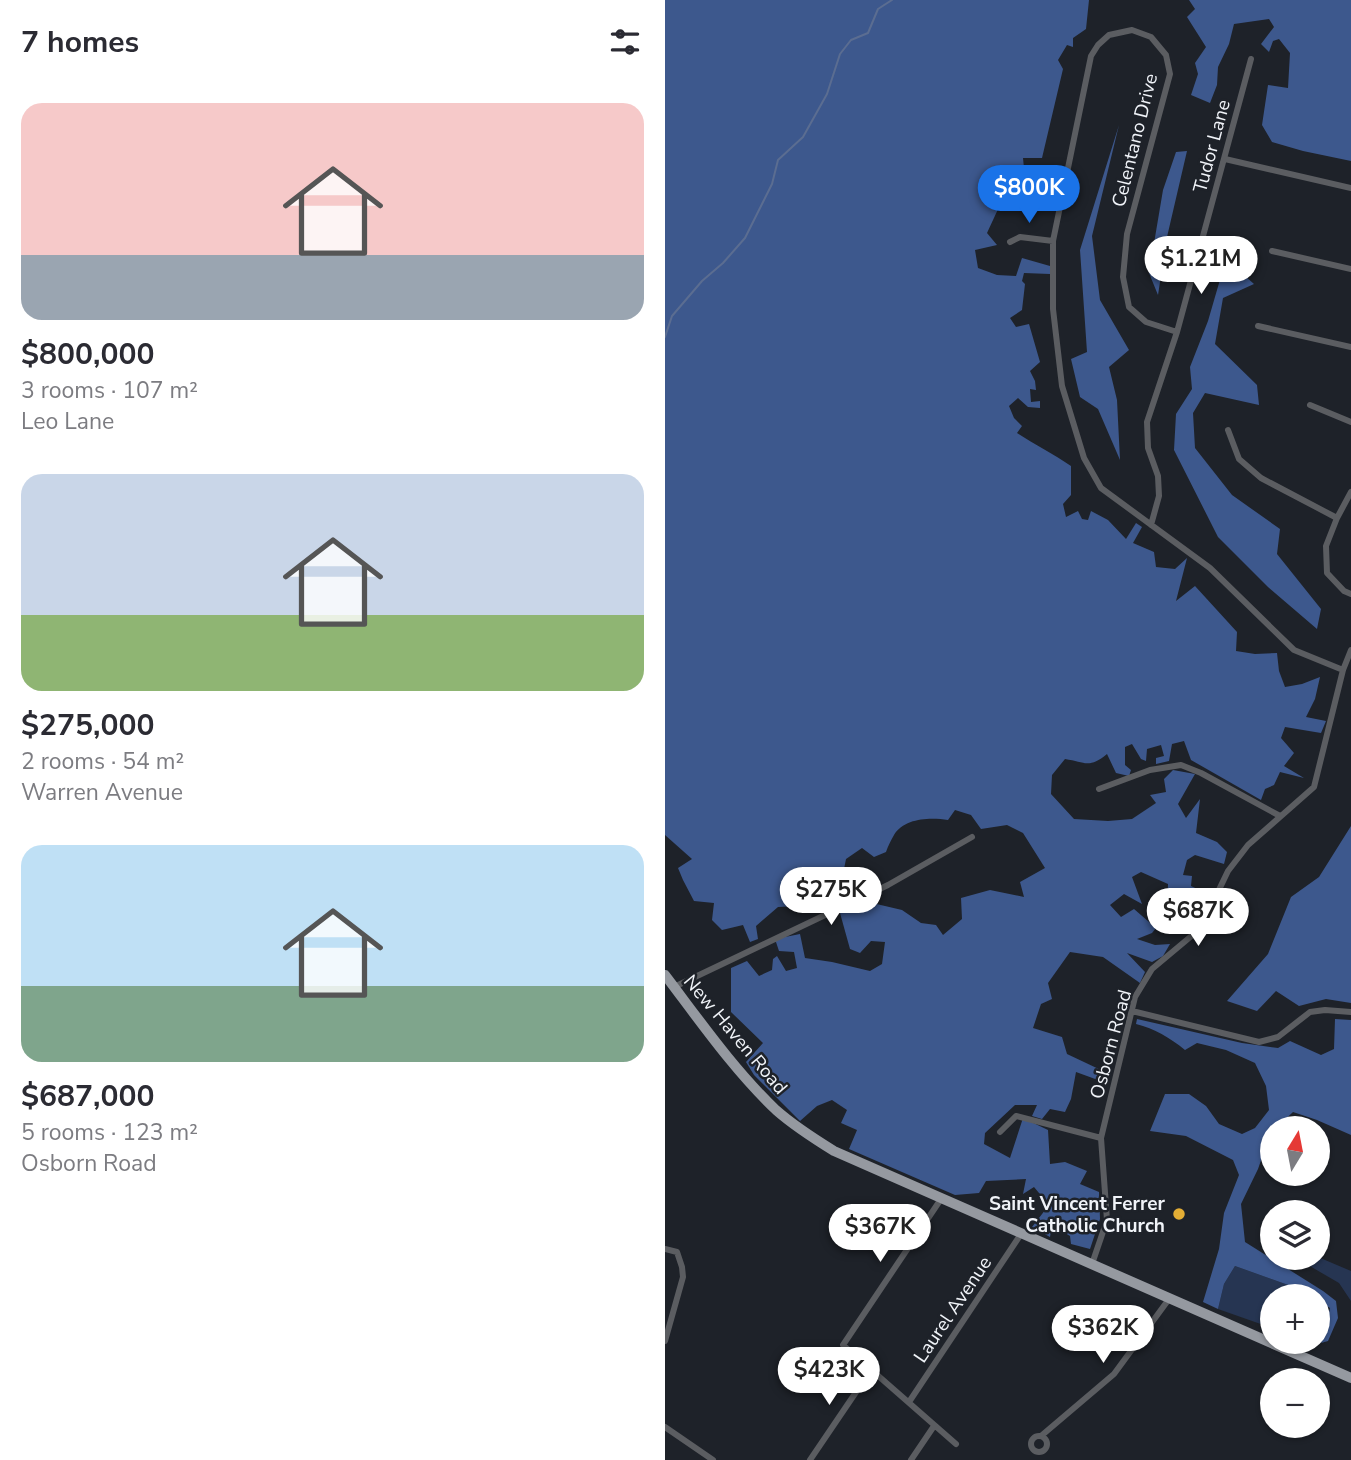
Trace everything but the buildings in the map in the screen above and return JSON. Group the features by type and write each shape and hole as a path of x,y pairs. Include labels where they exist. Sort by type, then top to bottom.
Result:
{"main road":[{"name":"New Haven Road","path":"665,975 752,1085 776,1110 800,1130 834,1151 1351,1378"}],"street":[{"name":"Celentano Drive","path":"1177,332 1146,322 1129,307 1123,277 1127,234 1170,74 1166,55 1151,37 1132,30 1109,35 1091,56 1053,242 1053,309 1062,386 1084,458 1101,488 1210,568 1294,650 1343,670"},
{"name":"Tudor Lane","path":"1151,525 1159,496 1158,476 1148,448 1147,422 1177,332 1251,59"},
{"path":"1225,159 1351,188"},
{"path":"1010,242 1020,237 1053,242"},
{"path":"1272,251 1351,269"},
{"path":"1258,326 1351,347"},
{"path":"1310,405 1351,422"},
{"path":"1228,430 1240,459 1261,478 1337,518"},
{"path":"1351,492 1326,546 1327,573 1344,591 1351,594"},
{"name":"Osborn Road","path":"1092,1264 1107,1220 1101,1139 1135,997 1152,969 1203,923 1228,871 1248,845 1314,787 1343,670 1351,650"},
{"path":"1099,789 1150,770 1181,765 1280,816"},
{"path":"674,987 888,885 972,836"},
{"path":"1132,1011 1259,1042 1278,1037 1310,1012 1351,1012"},
{"path":"1000,1132 1016,1116 1101,1139"},
{"path":"941,1199 843,1345 955,1444"},
{"name":"Laurel Avenue","path":"909,1402 1021,1234"},
{"path":"665,1249 677,1252 683,1266 683,1277 665,1341"},
{"path":"1041,1436 1114,1374 1169,1299"},
{"path":"810,1460 871,1370"},
{"path":"911,1460 934,1426"},
{"path":"665,1427 713,1460"}],"shaded area":[{"path":"665,0 1089,0 1086,29 1073,38 1073,47 1067,45 1058,60 1063,69 1042,158 1023,158 1024,168 1045,172 1035,186 1026,187 1020,207 999,207 987,233 997,245 975,250 978,268 997,275 1016,276 1022,258 1050,266 1050,274 1024,273 1022,310 1010,318 1016,327 1029,324 1040,362 1030,371 1036,390 1030,389 1031,402 1040,401 1040,408 1028,407 1018,398 1009,406 1014,418 1022,426 1017,433 1071,466 1071,495 1063,504 1066,517 1078,511 1082,519 1088,520 1091,511 1108,520 1126,539 1136,523 1142,527 1133,543 1154,552 1156,567 1175,569 1187,558 1176,601 1195,586 1237,632 1236,651 1277,653 1279,671 1285,687 1320,677 1315,699 1306,717 1326,721 1321,733 1285,727 1281,738 1294,753 1284,766 1304,778 1280,772 1274,785 1265,789 1261,800 1191,760 1184,741 1172,744 1169,761 1156,764 1156,758 1164,756 1161,745 1147,749 1146,761 1141,759 1132,744 1125,747 1125,765 1131,770 1129,776 1116,773 1107,754 1091,763 1065,759 1052,775 1051,794 1074,819 1108,821 1132,819 1156,803 1150,795 1166,792 1164,779 1173,770 1195,774 1178,804 1186,818 1200,799 1196,833 1217,842 1227,852 1224,864 1195,855 1187,860 1183,875 1192,876 1191,886 1212,896 1201,915 1196,893 1186,891 1167,915 1168,884 1141,872 1132,877 1142,904 1124,894 1110,905 1121,917 1134,909 1156,928 1152,933 1137,939 1155,945 1170,944 1163,956 1152,962 1127,953 1145,972 1140,983 1103,957 1070,952 1048,983 1052,999 1041,1004 1033,1028 1062,1037 1067,1054 1103,1071 1098,1080 1076,1072 1071,1099 1065,1112 1050,1109 1042,1119 1032,1116 1037,1105 1015,1105 985,1133 984,1144 1010,1158 1023,1118 1048,1130 1050,1164 1065,1162 1087,1171 1080,1184 1099,1192 1100,1219 1090,1249 1071,1244 1070,1236 1052,1225 1050,1237 1032,1227 1049,1205 1034,1187 1023,1194 1026,1179 986,1181 979,1193 955,1195 849,1149 857,1130 841,1123 847,1110 832,1100 817,1106 800,1121 754,1075 746,1062 763,1043 731,1012 731,968 747,961 759,976 772,970 773,959 777,956 786,971 797,968 794,952 779,951 775,939 800,934 805,958 870,971 882,964 885,942 871,941 860,953 850,949 840,913 868,902 902,910 921,923 936,925 943,935 962,919 961,898 990,890 1024,897 1020,882 1045,868 1023,833 1007,825 981,829 971,815 955,810 948,820 926,819 911,822 898,829 886,852 874,857 862,848 846,859 843,874 832,868 804,887 799,906 778,907 756,926 758,939 750,942 743,925 722,930 712,920 714,903 694,901 678,868 692,859 665,835"},
{"path":"1189,0 1351,0 1351,161 1272,142 1262,125 1268,85 1288,88 1290,53 1279,39 1273,41 1269,52 1261,44 1274,27 1269,19 1234,24 1229,44 1218,67 1217,85 1210,103 1191,95 1198,74 1195,63 1206,47 1187,17 1195,9"},
{"path":"1119,125 1092,236 1100,300 1129,350 1109,367 1117,400 1120,460 1098,409 1080,397 1071,359 1087,352 1080,250"},
{"path":"1187,151 1167,237 1158,295 1149,273 1163,190 1176,152"},
{"path":"1226,259 1254,284 1223,298 1215,344 1257,385 1259,405 1205,393 1193,413 1195,448 1232,495 1280,529 1277,554 1321,609 1317,629 1268,587 1218,537 1174,450 1176,414 1192,389 1190,367 1208,321"},
{"path":"1351,826 1351,1003 1326,999 1299,1006 1276,991 1257,1011 1227,1001 1268,954 1291,897 1319,877"},
{"path":"1137,1019 1242,1043 1278,1048 1290,1041 1321,1055 1334,1049 1335,1019 1351,1020 1351,1135 1330,1126 1330,1116 1305,1116 1293,1112 1289,1116 1264,1116 1269,1110 1266,1086 1255,1063 1226,1050 1197,1043 1185,1050 1162,1034 1136,1024"},
{"path":"1165,1094 1189,1094 1206,1106 1219,1124 1242,1134 1255,1128 1260,1122 1260,1163 1241,1204 1245,1242 1260,1251 1260,1270 1290,1270 1312,1284 1285,1284 1235,1266 1224,1284 1218,1309 1203,1302 1219,1249 1224,1213 1239,1175 1233,1160 1186,1136 1150,1131"},
{"path":"1330,1262 1351,1271 1351,1301 1339,1283 1317,1270 1330,1270"},
{"path":"1235,1266 1285,1284 1260,1284 1260,1324 1218,1309 1224,1284"},
{"path":"1330,1296 1336,1301 1338,1318 1330,1336"}],"waterway":[{"path":"665,337 672,316 745,238 772,184 778,160 803,137 827,94 840,54 851,40 868,33 878,9 892,0"}],"place":[{"name":"Saint Vincent Ferrer Catholic Church","path":"1179,1214"}]}
